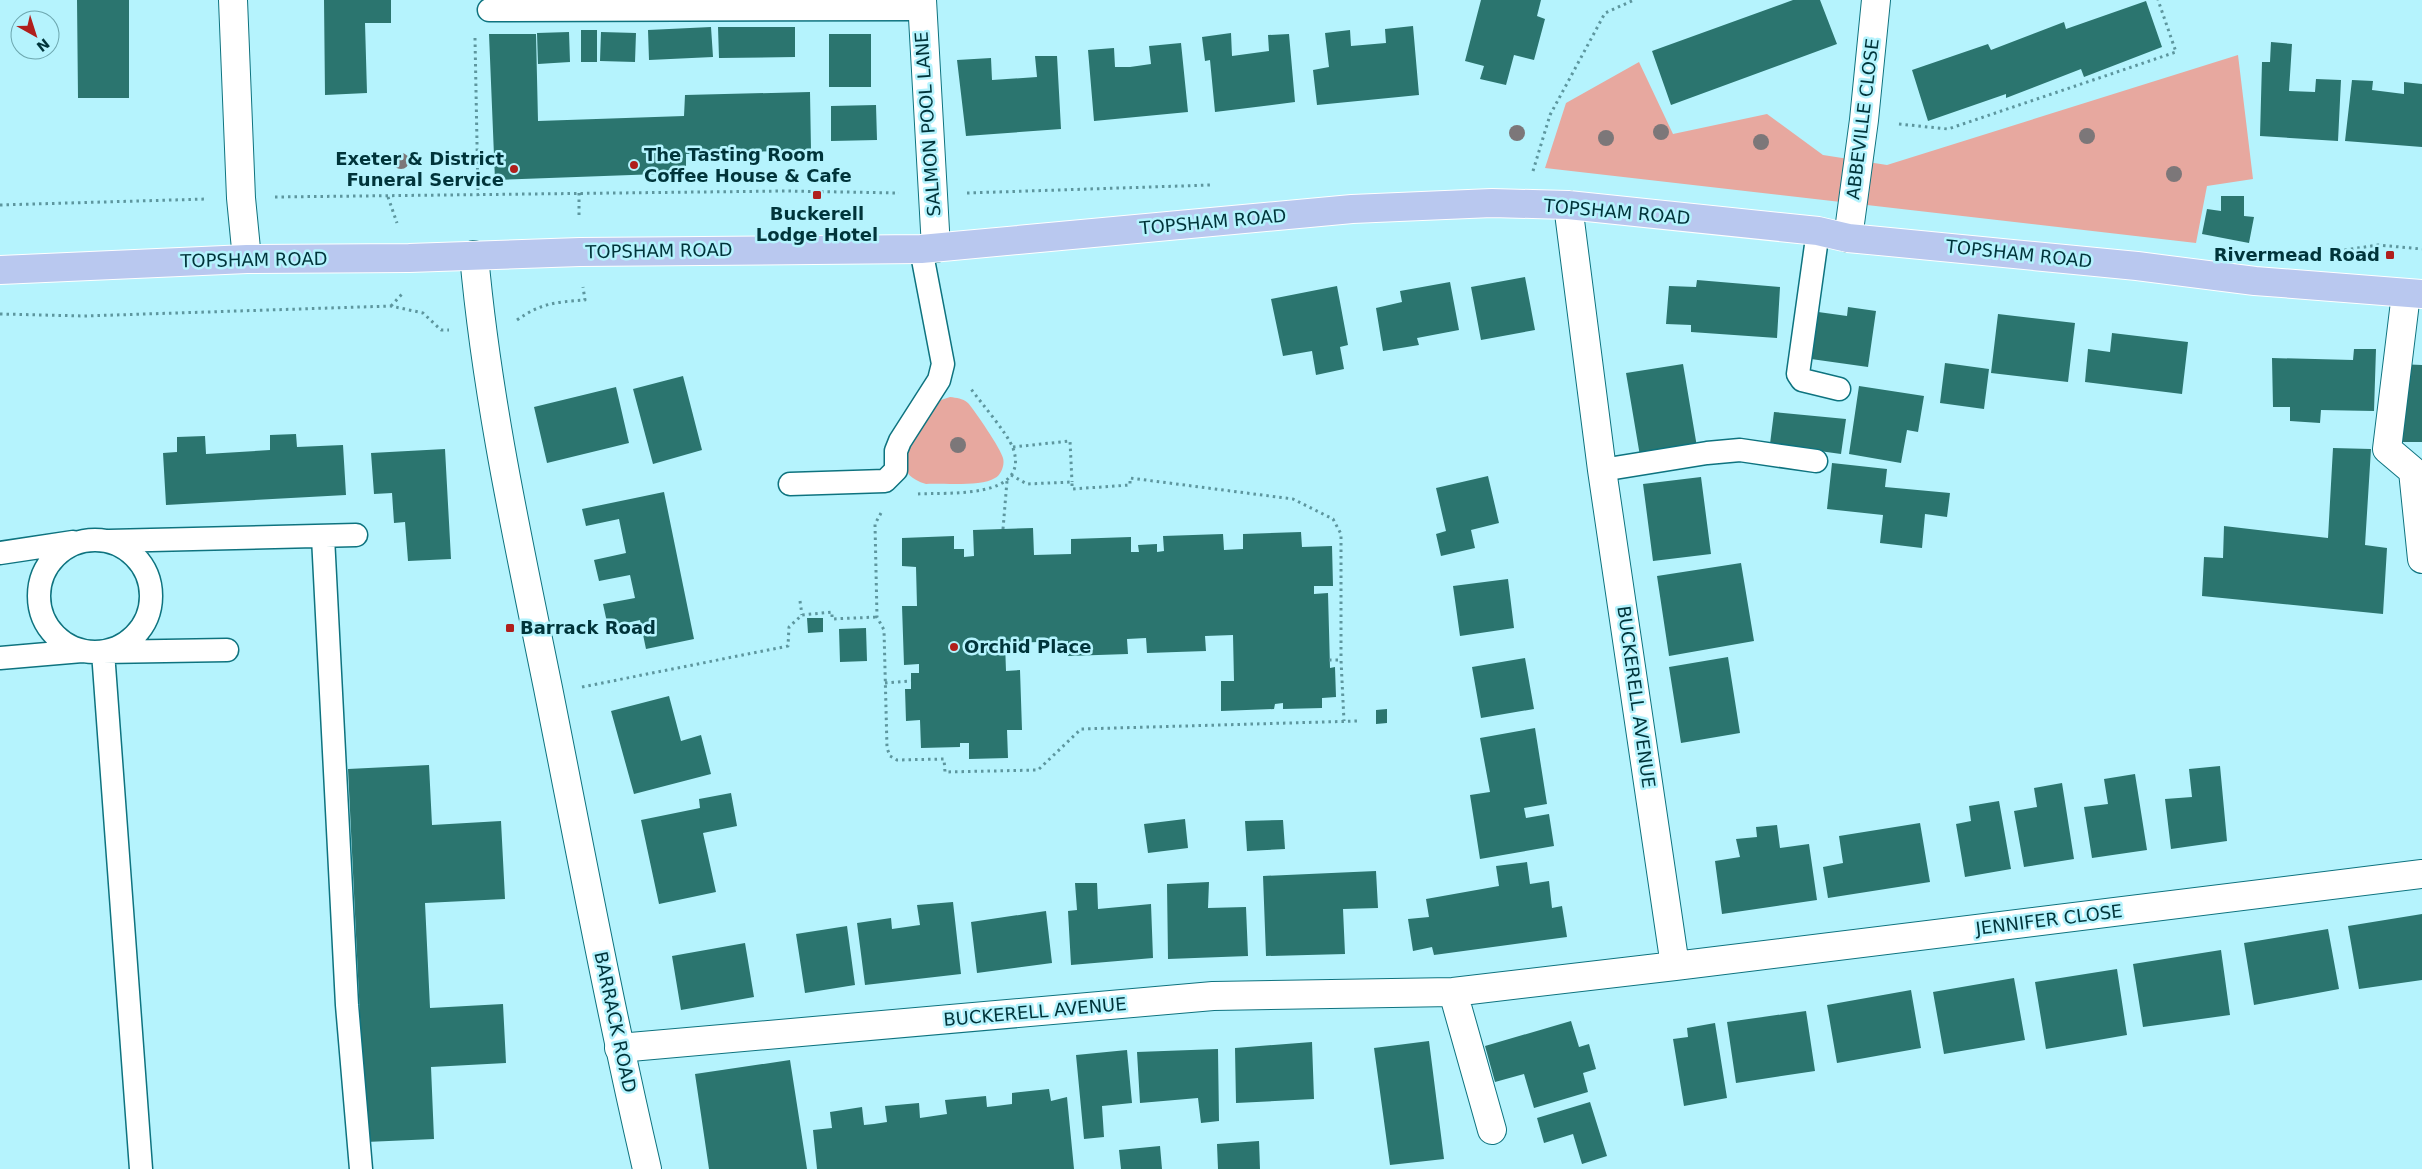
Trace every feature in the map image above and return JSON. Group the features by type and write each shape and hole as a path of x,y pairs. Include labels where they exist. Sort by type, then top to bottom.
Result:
{"main road":[{"name":"TOPSHAM ROAD","path":"0,270 247,259 580,252 929,248 1352,209 1492,202 1568,205 1818,231 1848,238 2137,266 2254,282 2414,294"}],"street":[{"path":"233,0 241,198 247,259"},
{"name":"ABBEVILLE CLOSE","path":"1848,238 1864,120 1876,0"},
{"name":"SALMON POOL LANE","path":"921,4 929,248"},
{"name":"BUCKERELL AVENUE","path":"619,1048 1213,996 1453,992 1675,966 1602,470 1568,205"},
{"name":"BARRACK ROAD","path":"474,255 488,376 531,605 619,1048 647,1169"},
{"path":"2414,294 2387,449 2412,471 2422,559"},
{"name":"JENNIFER CLOSE","path":"1675,966 2422,874"},
{"path":"1453,992 1492,1130"}],"lane":[{"path":"489,10 921,4"},
{"path":"1818,231 1798,374 1802,380 1839,389"},
{"path":"790,484 885,480 896,470 896,452 900,441 939,380 943,364 929,248"},
{"path":"1602,470 1707,452 1740,450 1816,461"},
{"path":"0,553 85,540 356,536"},
{"path":"323,537 346,996 361,1169"},
{"path":"85,540 67,547 52,559 42,576 39,595 42,614 51,631 65,644 93,651 119,647 134,637 145,623 151,606 151,589 147,572 137,558 108,541"},
{"path":"0,658 93,651 227,650"},
{"path":"93,651 141,1169"}],"path":[{"path":"1532,174 1550,115 1605,13 1634,0"},
{"path":"1864,120 1948,129 2176,52 2158,0"},
{"path":"478,196 474,40 489,10"},
{"path":"0,205 241,198 478,196 508,194"},
{"path":"0,314 84,316 391,306 423,313 440,330"},
{"path":"910,497 918,494 986,490 998,487 1011,475 1016,459 1013,447 964,380 943,364"},
{"path":"1013,447 1070,441 1072,488 1130,485 1130,478 1293,500 1333,519 1341,534 1341,660 1344,721"},
{"path":"1011,475 1027,484 1072,482"},
{"path":"1003,529 1007,480"},
{"path":"884,507 875,524 878,617 884,630 887,748 890,756 897,760 944,759 945,772 1038,770 1081,729 1358,721"},
{"path":"800,601 802,615"},
{"path":"583,687 788,646 788,627 802,615 832,612 832,619 878,617"},
{"path":"1330,660 1341,660"},
{"path":"885,683 911,681"}],"shaded area":[{"path":"2238,55 2253,179 2207,186 2196,243 1545,168 1566,103 1639,62 1673,134 1767,114 1823,155 1887,165"},
{"path":"950,397 962,399 968,403 998,447 1003,458 1003,467 997,477 989,481 971,484 926,484 909,475 905,462 910,448 941,400"}],"building":[{"path":"77,0 129,0 129,98 78,98"},
{"path":"324,0 391,0 391,23 365,23 367,93 325,95"},
{"path":"1481,0 1541,0 1537,16 1545,19 1534,60 1514,55 1506,85 1480,79 1484,66 1465,61"},
{"path":"1793,0 1820,0 1837,44 1671,105 1652,51"},
{"path":"2146,1 2162,47 2084,77 2081,69 2006,98 2006,94 1928,121 1912,70 1988,44 1991,50 2064,22 2066,29"},
{"path":"1413,26 1419,95 1317,105 1313,70 1329,67 1325,33 1350,30 1351,46 1386,43 1385,29"},
{"path":"711,27 713,57 649,60 648,30"},
{"path":"718,27 795,27 795,57 719,58"},
{"path":"581,30 597,30 597,62 581,62"},
{"path":"569,32 570,62 538,64 537,33"},
{"path":"601,32 636,33 635,62 600,61"},
{"path":"1231,33 1232,56 1269,51 1268,35 1289,34 1295,102 1215,112 1210,60 1205,61 1202,37"},
{"path":"489,34 536,34 538,121 684,116 685,95 810,92 811,150 686,154 686,173 495,180"},
{"path":"829,34 871,34 871,87 829,87"},
{"path":"2271,42 2292,44 2289,91 2315,92 2316,79 2341,80 2338,141 2260,136 2262,62 2270,62"},
{"path":"1181,43 1188,112 1094,121 1088,50 1114,48 1115,67 1130,67 1151,64 1149,46"},
{"path":"1035,56 1057,56 1061,129 966,136 957,60 991,58 992,80 1037,77"},
{"path":"2352,80 2373,81 2372,90 2404,94 2404,82 2422,84 2422,147 2345,141"},
{"path":"876,105 877,140 831,141 831,106"},
{"path":"2221,196 2244,196 2244,216 2254,217 2249,243 2202,234 2207,209 2221,211"},
{"path":"1525,277 1535,330 1481,340 1471,287"},
{"path":"1697,280 1780,287 1777,338 1691,332 1691,325 1666,324 1669,286 1696,287"},
{"path":"1450,282 1459,330 1417,338 1419,345 1383,351 1376,308 1402,302 1400,291"},
{"path":"1337,286 1348,345 1340,347 1344,369 1316,375 1312,351 1283,356 1271,299"},
{"path":"1848,307 1876,311 1868,367 1804,358 1811,311 1847,316"},
{"path":"1998,314 2075,323 2068,382 1991,373"},
{"path":"2112,333 2188,342 2182,394 2085,382 2088,349 2110,352"},
{"path":"2354,349 2376,349 2374,411 2321,410 2320,423 2290,421 2290,407 2273,407 2272,358 2353,360"},
{"path":"1945,363 1989,369 1984,409 1940,403"},
{"path":"1683,364 1697,447 1640,456 1626,373"},
{"path":"2398,364 2422,365 2422,442 2397,442"},
{"path":"683,376 702,450 653,464 633,389"},
{"path":"1859,386 1924,396 1918,432 1907,430 1901,463 1849,454"},
{"path":"616,387 629,443 547,463 534,407"},
{"path":"1774,412 1846,419 1841,454 1770,444"},
{"path":"296,434 297,447 343,445 346,495 166,505 163,453 177,452 177,437 205,436 206,454 270,450 270,435"},
{"path":"2333,448 2371,449 2365,545 2387,548 2383,614 2202,596 2204,557 2223,558 2224,526 2328,538"},
{"path":"445,449 451,559 408,561 405,522 394,523 392,493 374,494 371,453"},
{"path":"1832,463 1887,469 1885,487 1950,493 1947,517 1925,514 1922,548 1880,543 1883,515 1827,509"},
{"path":"1488,476 1499,523 1471,530 1475,548 1441,556 1436,534 1446,531 1436,488"},
{"path":"1701,477 1711,554 1653,561 1643,484"},
{"path":"664,492 694,639 646,649 640,620 608,627 603,604 635,598 630,575 599,581 594,560 626,553 619,519 586,526 582,509"},
{"name":"Orchid Place","path":"1033,528 1034,555 1071,554 1071,539 1131,537 1131,552 1139,552 1138,545 1157,544 1157,552 1164,551 1163,536 1223,534 1224,550 1243,549 1243,534 1301,532 1302,547 1332,546 1333,586 1314,586 1314,594 1328,593 1330,668 1335,667 1336,697 1322,698 1322,708 1283,709 1283,703 1275,704 1274,709 1221,711 1221,681 1234,681 1233,635 1205,636 1206,651 1147,653 1146,638 1127,639 1128,654 1068,656 1068,641 1005,643 1006,671 1020,670 1022,730 1007,730 1008,758 969,759 969,743 960,743 960,747 921,748 920,720 906,721 905,689 911,689 911,673 919,673 919,664 904,665 902,606 917,606 916,567 902,566 902,538 954,536 954,549 964,549 964,557 974,556 973,530"},
{"path":"1741,563 1754,641 1669,656 1657,576"},
{"path":"1508,579 1514,628 1460,636 1453,586"},
{"path":"807,618 823,618 823,632 808,633"},
{"path":"866,628 867,661 840,662 839,629"},
{"path":"1728,657 1740,733 1681,743 1669,667"},
{"path":"1525,658 1534,709 1481,718 1472,667"},
{"path":"669,696 681,741 701,735 711,774 634,794 611,711"},
{"path":"1387,709 1387,723 1376,724 1376,710"},
{"path":"1535,728 1547,804 1524,808 1526,818 1549,814 1554,846 1480,859 1470,795 1490,792 1480,738"},
{"path":"429,765 432,825 501,821 505,899 425,903 430,1008 503,1004 506,1063 431,1067 434,1139 366,1142 348,769"},
{"path":"2220,766 2227,841 2171,849 2165,799 2192,797 2189,769"},
{"path":"2135,774 2147,850 2092,858 2084,807 2108,804 2104,779"},
{"path":"2062,783 2074,859 2024,867 2014,811 2037,807 2034,788"},
{"path":"731,793 737,826 703,833 716,892 659,904 641,820 700,808 699,799"},
{"path":"1999,801 2011,869 1965,877 1956,824 1971,821 1969,806"},
{"path":"1185,819 1188,848 1148,853 1144,824"},
{"path":"1283,820 1285,849 1247,851 1245,821"},
{"path":"1920,823 1930,882 1828,898 1823,867 1843,863 1839,836"},
{"path":"1777,825 1780,848 1809,844 1817,900 1722,914 1715,861 1740,857 1736,839 1757,837 1756,827"},
{"path":"1527,862 1530,884 1549,881 1552,908 1562,906 1567,937 1434,955 1432,947 1413,951 1408,919 1429,917 1426,899 1499,886 1496,866"},
{"path":"1376,871 1378,908 1343,909 1345,954 1266,956 1263,876"},
{"path":"1209,882 1208,908 1246,907 1248,956 1168,959 1167,884"},
{"path":"1075,883 1097,883 1098,909 1151,904 1153,958 1071,965 1068,911 1077,910"},
{"path":"953,902 961,974 865,985 857,923 891,918 892,929 920,925 917,905"},
{"path":"1046,911 1052,963 977,973 971,922"},
{"path":"2422,914 2422,980 2359,989 2348,926"},
{"path":"847,926 855,985 805,993 796,934"},
{"path":"2328,929 2339,989 2254,1005 2244,943"},
{"path":"745,943 754,997 681,1010 672,956"},
{"path":"2221,950 2230,1015 2143,1027 2133,964"},
{"path":"2117,969 2127,1035 2046,1049 2035,982"},
{"path":"2014,978 2025,1040 1944,1054 1933,992"},
{"path":"1911,990 1921,1048 1837,1063 1827,1005"},
{"path":"1806,1011 1815,1071 1736,1083 1727,1022"},
{"path":"1571,1021 1579,1047 1589,1044 1596,1069 1583,1073 1588,1092 1534,1108 1524,1074 1495,1082 1485,1046"},
{"path":"1715,1023 1727,1098 1684,1106 1673,1039 1688,1037 1687,1028"},
{"path":"1429,1041 1444,1159 1390,1165 1374,1048"},
{"path":"1312,1042 1314,1099 1236,1103 1235,1048"},
{"path":"1218,1049 1219,1121 1201,1123 1198,1098 1140,1103 1137,1052"},
{"path":"1127,1050 1132,1103 1102,1106 1104,1137 1084,1139 1076,1055"},
{"path":"790,1060 807,1169 709,1169 695,1074"},
{"path":"1049,1089 1051,1101 1067,1097 1074,1169 817,1169 813,1130 832,1128 830,1112 862,1107 864,1125 874,1124 887,1122 885,1106 919,1103 920,1118 947,1114 945,1100 986,1096 987,1107 1012,1104 1012,1093"},
{"path":"1590,1102 1607,1156 1582,1164 1573,1134 1544,1143 1537,1118"},
{"path":"1259,1141 1260,1169 1218,1169 1217,1144"},
{"path":"1160,1146 1162,1169 1121,1169 1119,1150"}],"place":[{"name":"The Tasting Room Coffee House & Cafe","path":"634,165"},
{"name":"Exeter & District Funeral Service","path":"514,169"},
{"name":"Buckerell Lodge Hotel","path":"817,195"},
{"name":"Rivermead Road","path":"2390,255"},
{"name":"Barrack Road","path":"510,628"},
{"name":"Orchid Place","path":"954,647"}]}
